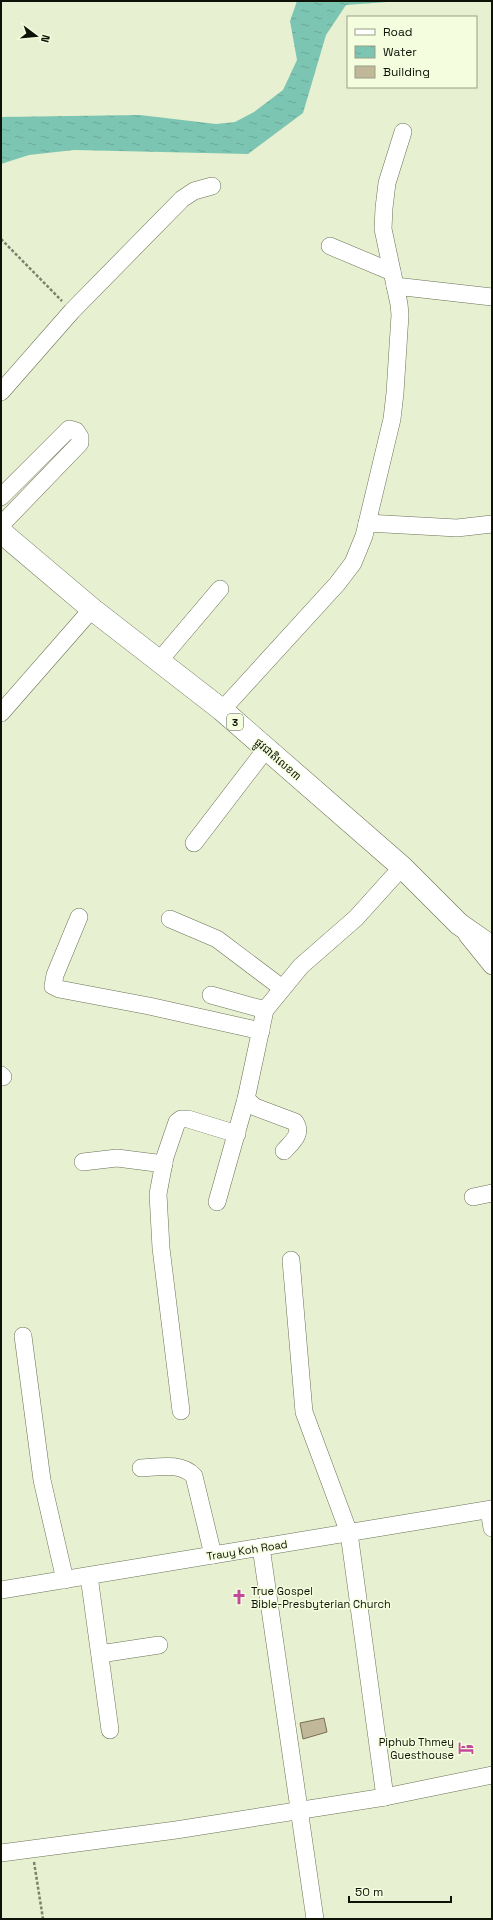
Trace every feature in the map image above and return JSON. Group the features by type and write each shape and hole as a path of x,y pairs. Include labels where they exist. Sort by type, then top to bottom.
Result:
{"highway":[{"name":"ផ្លូវជាតិលេខ៣","path":"1,532 92,609 222,710 402,867 459,924 492,947"}],"street":[{"path":"222,710 337,584 353,562 364,536 392,418 395,393 400,315 383,228 387,183 403,132"},
{"path":"1,392 72,311 182,199 194,191 212,186"},
{"path":"330,246 394,279 492,297"},
{"path":"1,497 69,429 76,431 80,437 80,443 1,525"},
{"path":"367,523 457,528 492,524"},
{"path":"159,661 220,589"},
{"path":"1,713 92,609"},
{"path":"194,843 266,749"},
{"path":"216,1202 246,1099 265,1010 301,966 356,918 402,867"},
{"path":"79,917 55,975 53,986 59,989 150,1006 261,1032"},
{"path":"170,919 217,939 282,988"},
{"path":"459,924 492,966"},
{"path":"211,995 265,1010"},
{"path":"246,1099 255,1107 295,1122 298,1127 297,1136 284,1151"},
{"path":"181,1411 161,1248 158,1194 164,1164 177,1122 181,1118 237,1134"},
{"path":"83,1162 117,1158 164,1164"},
{"path":"472,1198 492,1193"},
{"path":"291,1260 304,1412 349,1533 385,1796"},
{"path":"23,1336 42,1480 65,1580"},
{"path":"142,1468 177,1467 189,1470 194,1476 213,1555"},
{"path":"490,1509 492,1528"},
{"name":"Trauy Koh Road","path":"1,1590 490,1509"},
{"path":"261,1547 315,1919"},
{"path":"89,1576 110,1730"},
{"path":"100,1654 159,1645"},
{"path":"2,1847 32,1848 176,1830 385,1796 492,1775"}],"path":[{"path":"1,238 72,311"},
{"path":"32,1848 43,1919"}],"water":[{"path":"297,1 401,1 346,5 326,35 303,113 248,154 74,150 29,155 1,164 1,117 140,115 216,124 235,122 254,112 283,90 297,60 290,21"}],"building":[{"path":"324,1718 327,1732 303,1739 300,1723"}],"place":[{"name":"True Gospel Bible-Presbyterian Church","path":"239,1597"},
{"name":"Piphub Thmey Guesthouse","path":"466,1748"}]}
